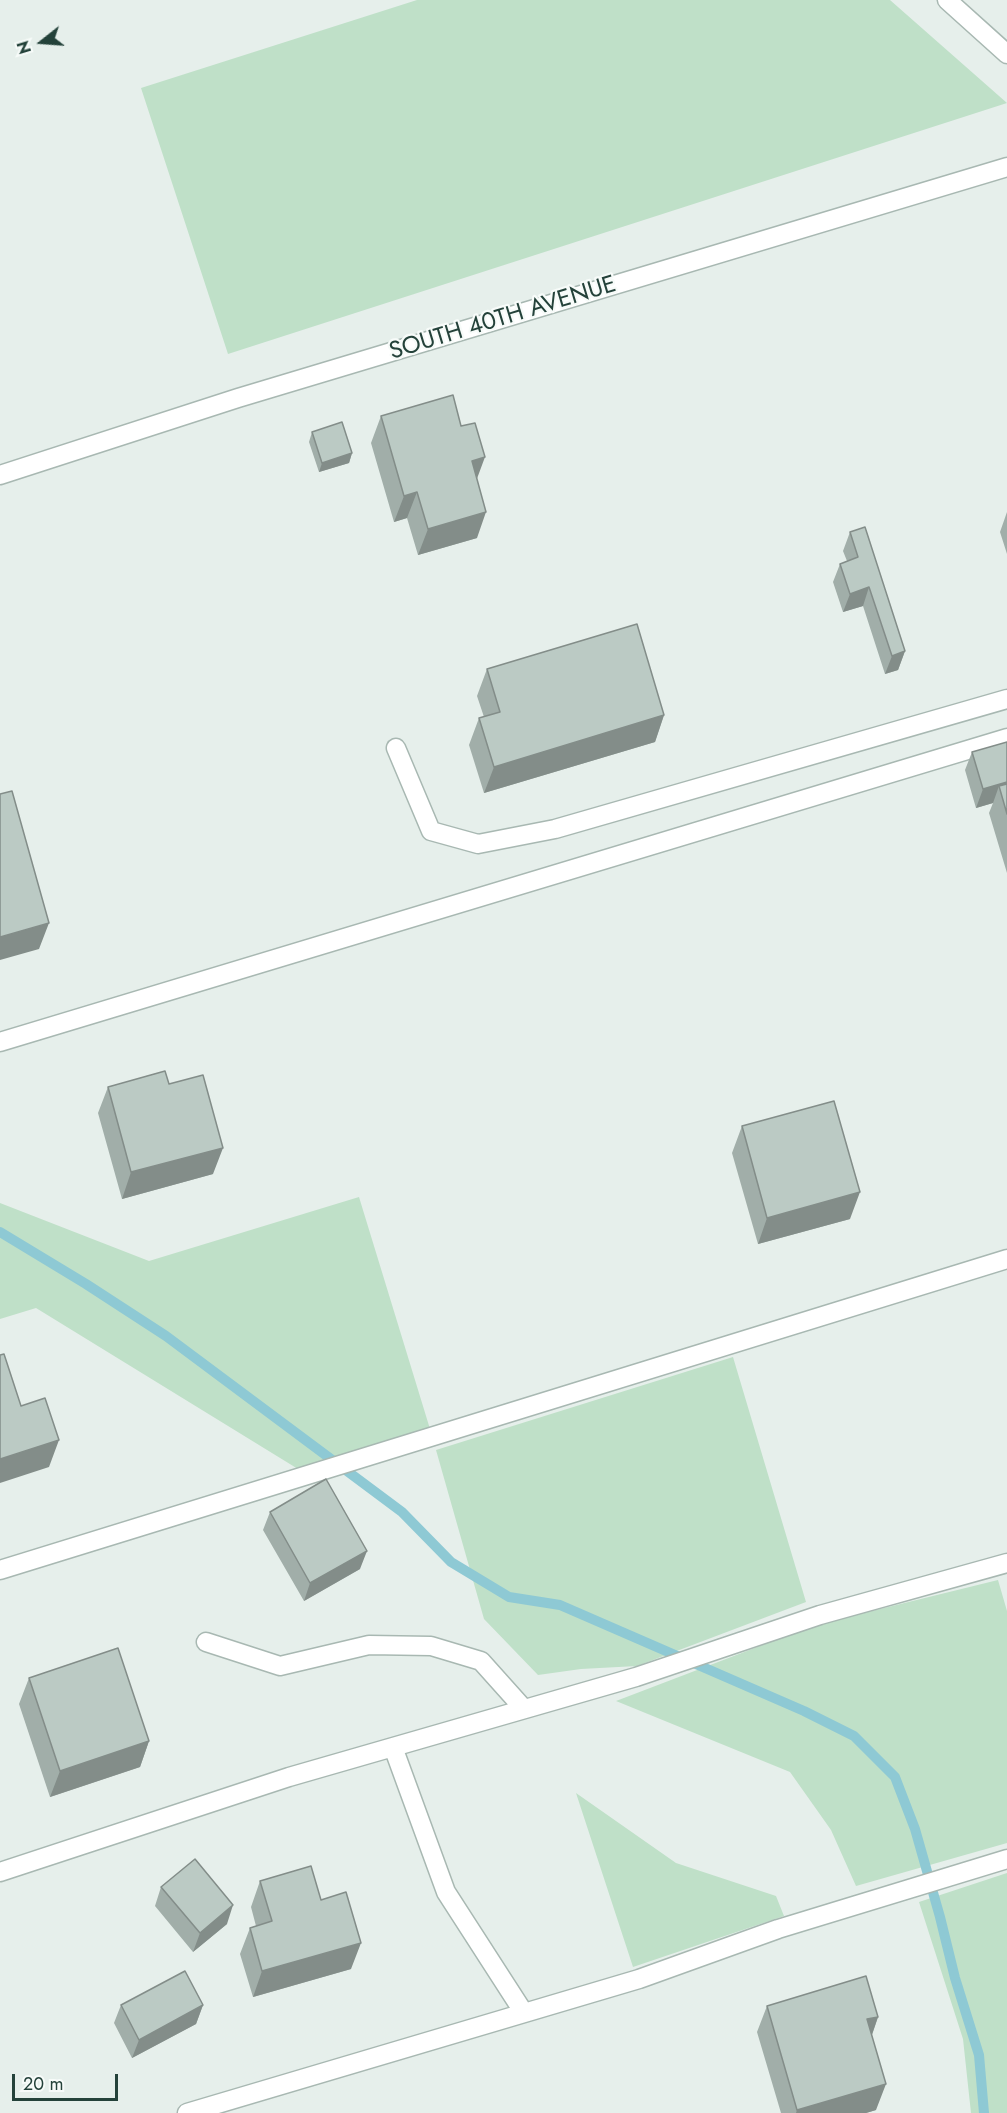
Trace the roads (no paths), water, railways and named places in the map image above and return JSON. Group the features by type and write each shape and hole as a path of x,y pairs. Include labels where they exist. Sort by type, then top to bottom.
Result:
{"street":[{"path":"947,0 1007,54"},
{"name":"SOUTH 40TH AVENUE","path":"0,475 238,399 1007,167"},
{"path":"396,748 431,831 478,844 555,830 1007,699"},
{"path":"0,1042 1007,738"},
{"path":"0,1570 1007,1259"},
{"path":"0,1872 289,1777 636,1677 820,1615 1007,1563"},
{"path":"206,1642 280,1666 369,1645 431,1646 481,1661 524,1709"},
{"path":"393,1747 446,1892 524,2013"},
{"path":"187,2113 639,1979 778,1929 1007,1859"}],"waterway":[{"path":"0,1232 166,1336 402,1512 451,1562 509,1597 560,1605 804,1711 854,1736 895,1777 915,1829 955,1978 979,2055 984,2113"}]}
